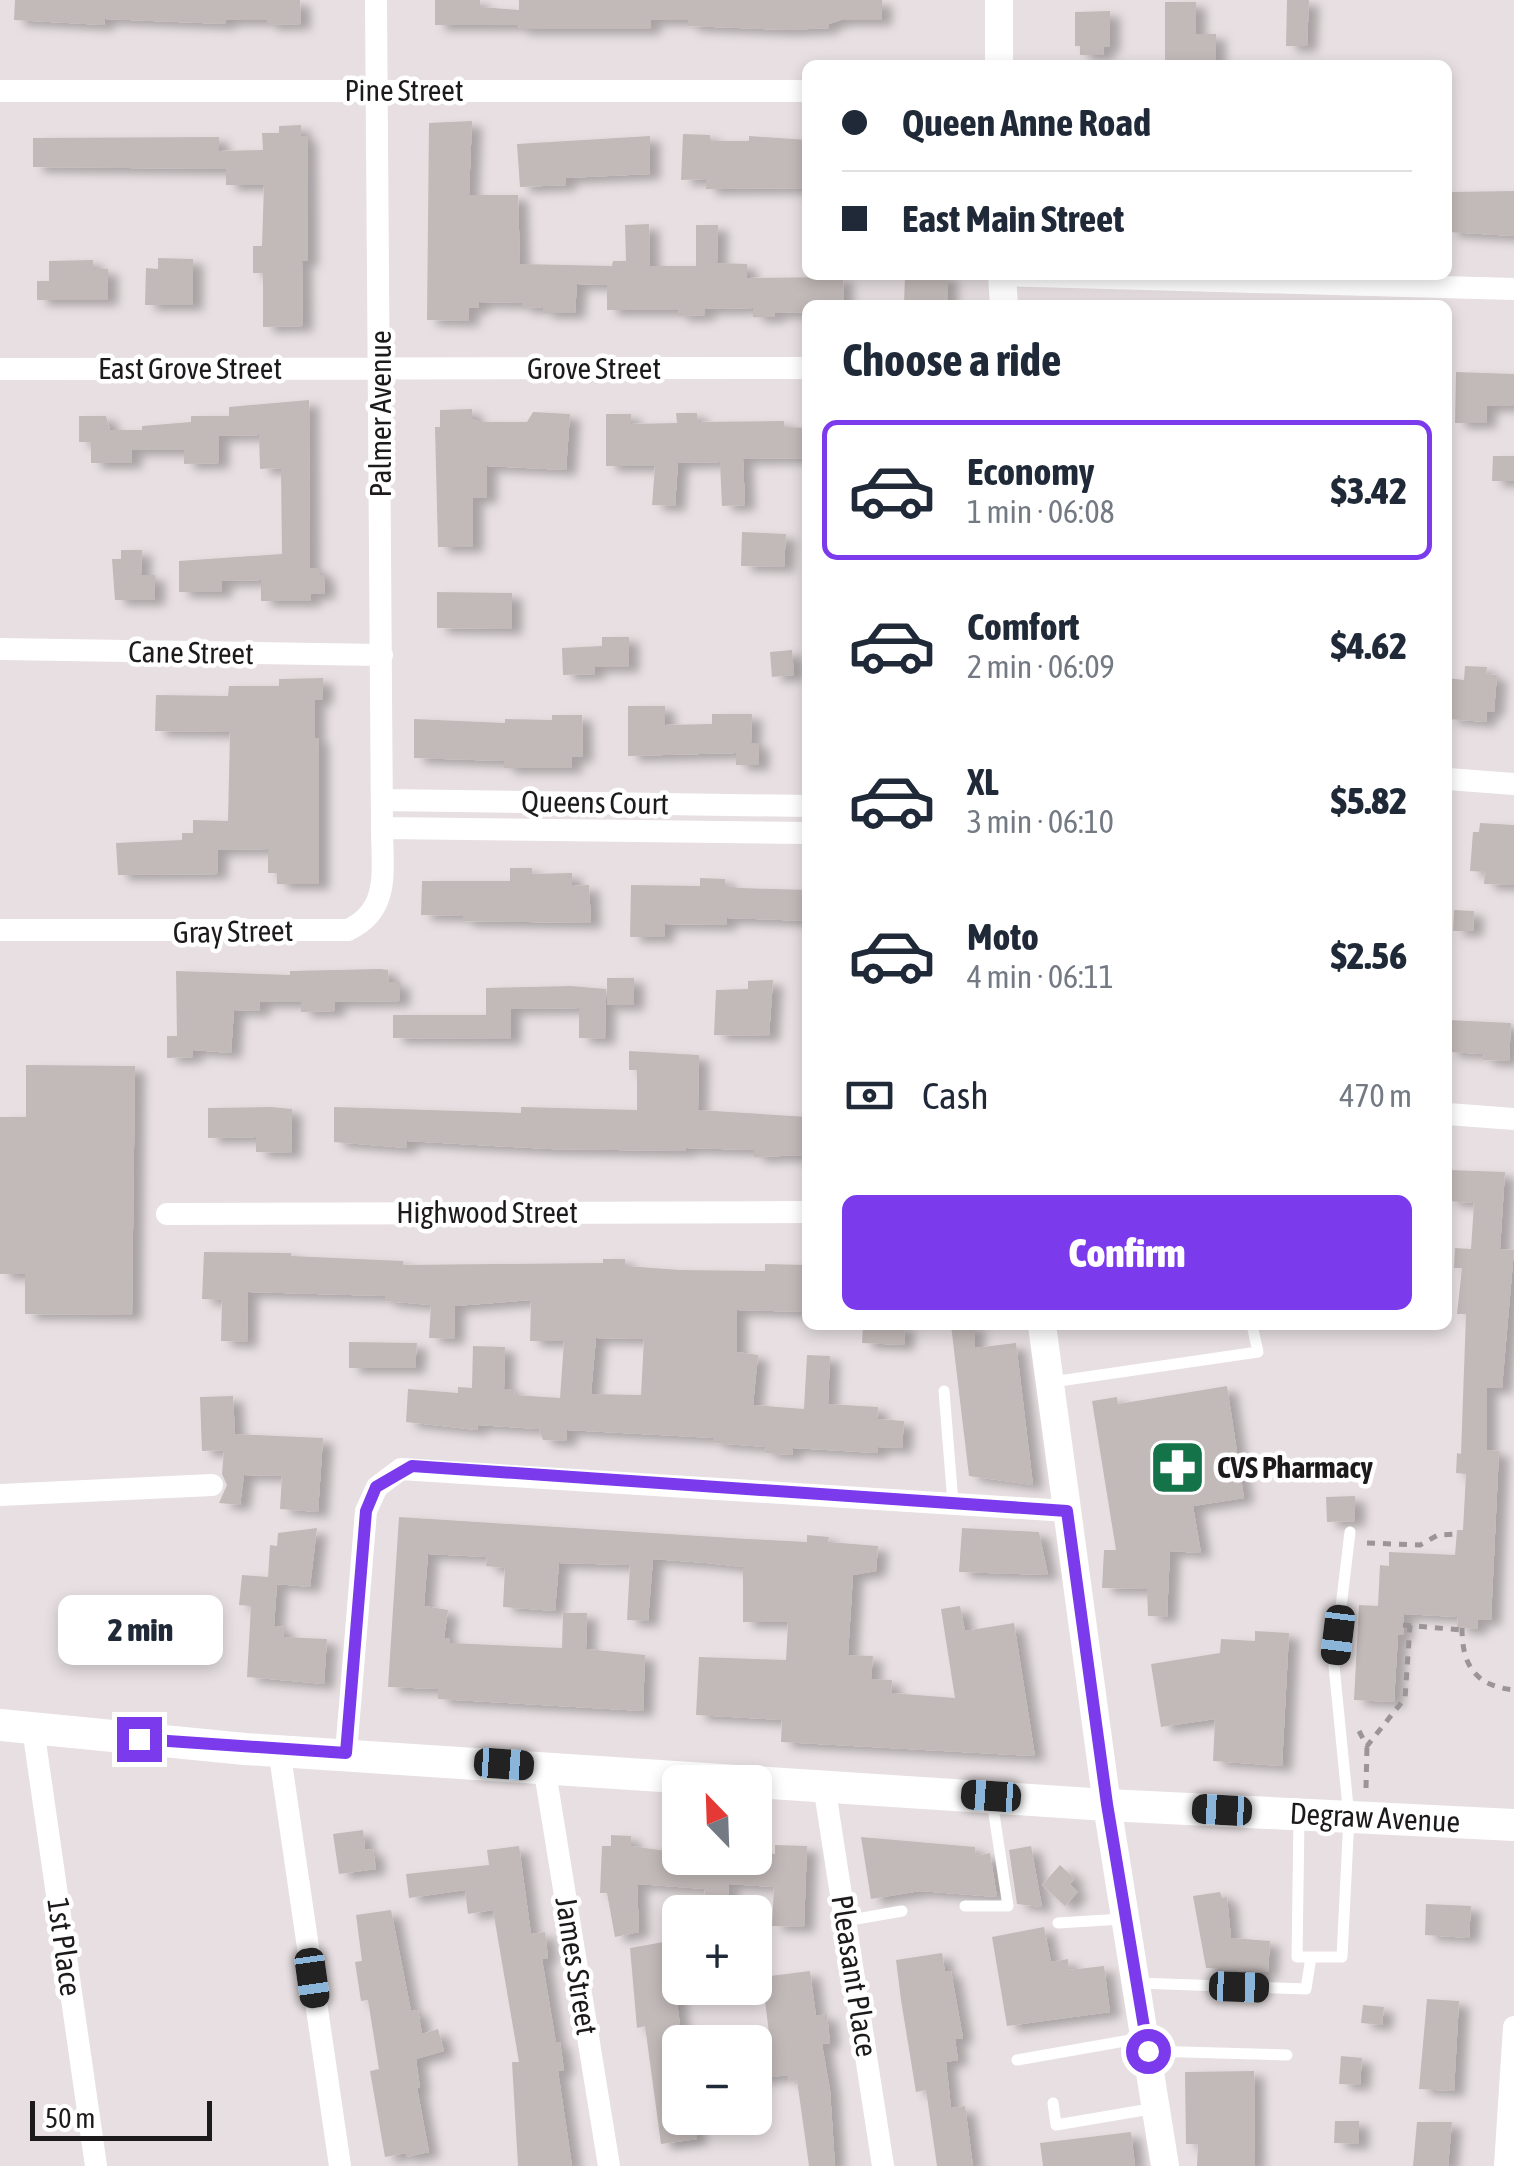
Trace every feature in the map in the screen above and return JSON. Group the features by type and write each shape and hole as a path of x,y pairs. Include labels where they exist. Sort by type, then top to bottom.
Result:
{"main road":[{"name":"Degraw Avenue","path":"16,1727 278,1749 1107,1804 1514,1825"}],"street":[{"name":"Palmer Avenue","path":"376,0 382,828"},
{"path":"999,60 1000,0"},
{"name":"Pine Street","path":"0,91 802,90"},
{"path":"1199,280 1514,288"},
{"name":"Grove Street","path":"380,369 802,368"},
{"name":"East Grove Street","path":"0,369 380,369"},
{"name":"Cane Street","path":"0,649 382,654"},
{"path":"1452,779 1514,784"},
{"name":"Queens Court","path":"382,800 802,806"},
{"name":"Queens Court","path":"382,828 802,832"},
{"name":"Gray Street","path":"0,930 348,930 367,921 382,895 382,828"},
{"path":"1452,1114 1514,1120"},
{"name":"Highwood Street","path":"168,1214 802,1212"},
{"path":"1043,1330 1107,1804 1165,2166"},
{"path":"346,1753 366,1511 376,1487 401,1469 1067,1511"},
{"path":"0,1495 212,1485"},
{"name":"1st Place","path":"16,1727 96,2166"},
{"path":"278,1749 340,2166"},
{"name":"James Street","path":"544,1766 609,2166"},
{"name":"Pleasant Place","path":"824,1785 884,2166"},
{"path":"1505,2166 1514,2026"}],"lane":[{"path":"597,830 598,803"},
{"path":"1050,1382 1258,1352 1253,1330"},
{"path":"944,1391 954,1503"},
{"path":"1299,1814 1297,1957 1342,1957 1357,1817 1334,1666 1350,1537"},
{"path":"964,1906 1008,1906 991,1796"},
{"path":"845,1922 902,1911"},
{"path":"1058,1923 1126,1918"},
{"path":"1138,1983 1306,1989 1311,1957"},
{"path":"1017,2060 1147,2044 1288,2055"},
{"path":"1053,2103 1056,2125 1156,2108"}],"path":[{"path":"1350,1537 1420,1545 1438,1536 1456,1534"},
{"path":"1357,1817 1367,1746 1406,1698 1407,1625 1462,1629 1463,1654 1475,1676 1492,1686 1514,1690"},
{"path":"1354,1723 1367,1746"}],"building":[{"path":"15,0 300,0 301,24 267,25 267,20 226,20 226,24 105,19 104,25 14,20"},
{"path":"435,0 480,0 480,7 519,10 519,0 882,0 882,20 841,20 828,24 829,28 788,30 688,26 688,20 651,20 651,29 518,29 519,25 435,25"},
{"path":"1287,0 1309,0 1307,46 1286,46"},
{"path":"1165,2 1196,2 1196,34 1216,34 1216,60 1165,60"},
{"path":"1110,11 1110,47 1104,47 1103,55 1080,55 1080,46 1075,46 1075,12"},
{"path":"472,121 469,195 518,195 520,264 612,266 613,261 626,261 625,225 649,224 650,266 696,266 696,225 718,225 717,263 747,264 747,278 843,280 844,300 802,300 802,312 775,313 775,317 753,317 753,308 705,309 705,315 678,316 678,310 607,310 607,285 577,284 575,313 543,313 543,307 522,308 522,303 479,302 479,308 469,308 469,321 427,320 429,123"},
{"path":"301,125 301,136 307,136 308,215 308,261 302,261 303,326 263,327 263,273 253,273 253,246 262,246 264,185 226,185 226,169 33,167 33,138 219,137 219,151 263,150 262,133 279,133 279,126"},
{"path":"683,134 710,135 710,141 749,141 749,136 802,140 802,188 706,189 706,179 681,180"},
{"path":"650,136 650,174 566,178 566,185 520,187 517,144"},
{"path":"1514,191 1514,236 1452,232 1452,192"},
{"path":"158,258 193,259 193,305 145,305 146,268 158,269"},
{"path":"93,260 93,269 108,269 108,300 37,300 37,281 49,281 49,261"},
{"path":"905,280 948,280 948,300 904,300"},
{"path":"1456,372 1514,374 1514,406 1487,406 1486,423 1455,423"},
{"path":"309,400 310,568 320,568 320,575 325,575 325,594 311,594 311,601 261,601 261,580 222,581 222,592 179,592 179,561 282,554 281,468 260,469 259,435 219,436 219,463 184,464 184,450 132,450 132,463 91,463 91,442 79,442 79,416 106,416 110,430 142,430 142,426 191,422 191,416 229,416 229,407"},
{"path":"472,409 472,419 479,422 527,422 533,412 570,414 566,470 487,466 487,498 473,498 473,547 438,547 435,427 440,427 440,410"},
{"path":"676,413 697,413 698,422 784,421 784,427 802,428 802,458 743,459 745,505 722,506 720,462 678,463 675,506 652,505 655,466 606,466 606,414 631,414 631,424 677,423"},
{"path":"1493,456 1514,456 1514,481 1492,481"},
{"path":"742,532 786,534 784,567 741,566"},
{"path":"121,550 142,550 141,575 155,575 155,600 115,600 112,559 121,559"},
{"path":"437,592 512,593 512,629 437,628"},
{"path":"602,637 629,637 629,667 594,667 595,674 563,675 562,648 602,646"},
{"path":"792,650 794,675 772,677 770,652"},
{"path":"1465,666 1487,667 1486,674 1497,675 1494,712 1487,711 1486,722 1452,719 1452,678 1464,680"},
{"path":"323,678 323,699 315,700 315,738 319,738 319,884 277,884 277,873 268,873 268,849 218,850 217,874 118,875 116,843 182,840 182,833 193,833 193,820 228,821 230,732 155,731 156,695 228,696 229,686 279,686 279,679"},
{"path":"628,706 665,706 665,725 712,724 712,714 752,714 751,743 759,743 759,765 736,765 736,753 628,756"},
{"path":"552,715 582,715 583,757 572,757 572,768 504,768 504,761 414,758 414,719 505,723 505,719 552,720"},
{"path":"1480,823 1514,825 1514,885 1484,884 1485,872 1470,871 1473,832 1479,832"},
{"path":"510,868 532,868 532,874 572,873 572,886 589,885 591,923 463,921 463,916 421,915 422,881 510,881"},
{"path":"700,878 725,879 725,886 740,888 802,890 802,921 727,918 726,925 665,924 664,937 630,937 631,885 700,886"},
{"path":"1454,910 1474,911 1473,931 1453,931"},
{"path":"388,970 389,982 400,982 400,1001 335,1002 335,1011 301,1012 301,1002 260,1002 260,1011 234,1010 231,1053 193,1050 193,1057 167,1058 167,1036 177,1036 176,971 290,975 290,971"},
{"path":"607,978 634,978 634,1005 607,1005"},
{"path":"773,980 769,1036 714,1035 716,990 748,989 748,981"},
{"path":"486,988 606,989 605,1039 579,1038 579,1008 511,1009 511,1039 393,1038 393,1015 486,1015"},
{"path":"1452,1020 1511,1023 1509,1061 1483,1060 1484,1054 1452,1052"},
{"path":"629,1051 699,1055 698,1110 802,1117 802,1155 754,1157 754,1150 686,1148 549,1149 407,1141 407,1148 334,1142 334,1107 521,1113 521,1107 637,1110 637,1070 629,1070"},
{"path":"26,1065 135,1066 132,1315 25,1314 25,1274 0,1274 0,1117 26,1117"},
{"path":"208,1108 292,1109 291,1153 256,1152 256,1137 208,1138"},
{"path":"1452,1170 1505,1172 1500,1249 1514,1250 1502,1388 1487,1388 1487,1450 1499,1451 1491,1620 1478,1620 1477,1629 1457,1628 1458,1617 1404,1614 1403,1635 1398,1635 1394,1702 1354,1700 1359,1605 1378,1606 1380,1565 1389,1566 1389,1552 1455,1555 1457,1530 1463,1530 1466,1474 1456,1473 1457,1453 1461,1454 1466,1314 1457,1314 1462,1268 1454,1268 1455,1248 1471,1249 1474,1203 1452,1201"},
{"path":"204,1252 291,1253 403,1261 403,1265 603,1263 603,1259 625,1259 625,1266 765,1271 765,1264 802,1265 802,1312 737,1310 737,1352 758,1355 753,1405 804,1409 807,1355 830,1356 828,1404 878,1407 877,1419 904,1421 902,1448 878,1447 877,1453 793,1448 792,1455 765,1453 766,1447 714,1443 715,1438 567,1430 567,1441 543,1440 539,1429 478,1425 477,1430 406,1422 408,1389 458,1393 458,1387 472,1388 473,1346 505,1347 504,1389 515,1389 514,1395 560,1398 564,1341 530,1341 531,1300 455,1306 454,1339 429,1338 431,1305 385,1301 385,1296 248,1292 247,1342 221,1341 222,1300 202,1299","holes":["596,1338 644,1339 641,1395 591,1394"]},
{"path":"863,1330 905,1330 904,1345 862,1343"},
{"path":"952,1330 975,1330 975,1348 1016,1343 1033,1485 969,1476"},
{"path":"349,1342 417,1343 415,1368 349,1368"},
{"path":"1227,1386 1244,1498 1193,1506 1201,1553 1170,1551 1167,1617 1148,1616 1147,1589 1102,1588 1104,1550 1116,1550 1092,1401 1117,1397 1118,1404"},
{"path":"233,1396 235,1434 323,1438 318,1512 280,1509 282,1476 244,1475 240,1505 219,1503 227,1485 222,1474 224,1450 202,1451 200,1397"},
{"path":"1355,1496 1355,1521 1327,1522 1326,1497"},
{"path":"399,1517 807,1542 807,1535 829,1537 828,1542 878,1546 876,1571 853,1575 848,1655 873,1656 871,1679 892,1680 891,1693 955,1698 941,1609 960,1606 965,1631 1014,1623 1035,1756 781,1742 782,1720 696,1715 699,1657 786,1660 788,1622 743,1622 743,1567 707,1563 653,1559 648,1621 627,1620 630,1565 559,1563 555,1611 503,1607 505,1568 486,1566 487,1557 428,1554 424,1606 448,1610 444,1638 450,1638 450,1643 562,1648 563,1613 587,1613 586,1649 645,1655 643,1711 438,1699 438,1689 388,1687"},
{"path":"317,1528 310,1587 277,1584 274,1626 284,1627 283,1637 327,1639 324,1684 247,1677 251,1606 239,1605 242,1575 268,1577 270,1545 277,1546 278,1533"},
{"path":"962,1528 1039,1532 1048,1575 959,1572"},
{"path":"1255,1631 1289,1633 1282,1766 1213,1761 1215,1719 1161,1727 1151,1664 1220,1653 1221,1639 1255,1641"},
{"path":"363,1830 365,1850 373,1849 376,1869 339,1874 333,1834"},
{"path":"611,1835 631,1836 631,1846 662,1850 662,1875 772,1875 775,1845 807,1846 804,1927 772,1926 774,1887 729,1884 728,1895 705,1895 705,1889 637,1884 639,1932 615,1937 607,1893 600,1893 602,1846 611,1846"},
{"path":"861,1837 975,1847 976,1856 990,1853 997,1897 920,1891 871,1899"},
{"path":"519,1846 531,1934 545,1932 548,1958 542,1959 556,2043 560,2042 564,2070 558,2071 572,2166 518,2166 512,2062 519,2062 493,1910 468,1914 465,1890 409,1898 406,1874 489,1865 487,1850"},
{"path":"1031,1846 1042,1907 1017,1904 1009,1850"},
{"path":"1060,1865 1075,1879 1070,1884 1078,1892 1065,1906 1042,1885"},
{"path":"1220,1892 1222,1898 1227,1897 1231,1938 1270,1941 1268,1972 1206,1968 1193,1896"},
{"path":"1426,1904 1471,1906 1469,1938 1425,1935"},
{"path":"391,1910 411,2011 418,2010 422,2034 438,2029 444,2051 416,2059 417,2088 429,2152 406,2157 406,2153 385,2157 370,2071 379,2069 368,2000 361,2001 355,1962 362,1961 356,1915"},
{"path":"1044,1927 1051,1962 1068,1959 1069,1970 1104,1966 1110,2012 1007,2026 992,1937"},
{"path":"662,1942 662,2005 677,2005 680,2025 662,2025 662,2135 696,2135 697,2139 661,2144 645,2026 637,2028 630,1948"},
{"path":"942,1953 945,1972 951,1971 963,2038 955,2039 958,2060 946,2062 951,2108 965,2106 973,2166 937,2166 926,2090 916,2092 901,2000 896,1960"},
{"path":"810,1971 816,2016 827,2014 830,2043 822,2044 830,2090 835,2166 809,2166 797,2080 790,2082 788,2075 772,2077 772,2025 768,2025 766,2005 772,2005 772,1976"},
{"path":"1427,1999 1459,2001 1454,2091 1419,2089"},
{"path":"1363,2005 1384,2007 1382,2025 1361,2023"},
{"path":"1341,2056 1362,2058 1360,2085 1339,2084"},
{"path":"1254,2071 1255,2166 1197,2166 1198,2144 1186,2144 1185,2072"},
{"path":"1335,2121 1359,2121 1359,2144 1334,2143"},
{"path":"1417,2122 1452,2122 1448,2166 1413,2166"},
{"path":"1131,2132 1135,2166 1043,2166 1040,2143"}],"place":[{"name":"CVS Pharmacy","path":"1178,1468"}],"route":[{"path":"139,1739 346,1753 366,1511 376,1487 412,1466 1067,1511 1107,1804 1148,2051"}]}
